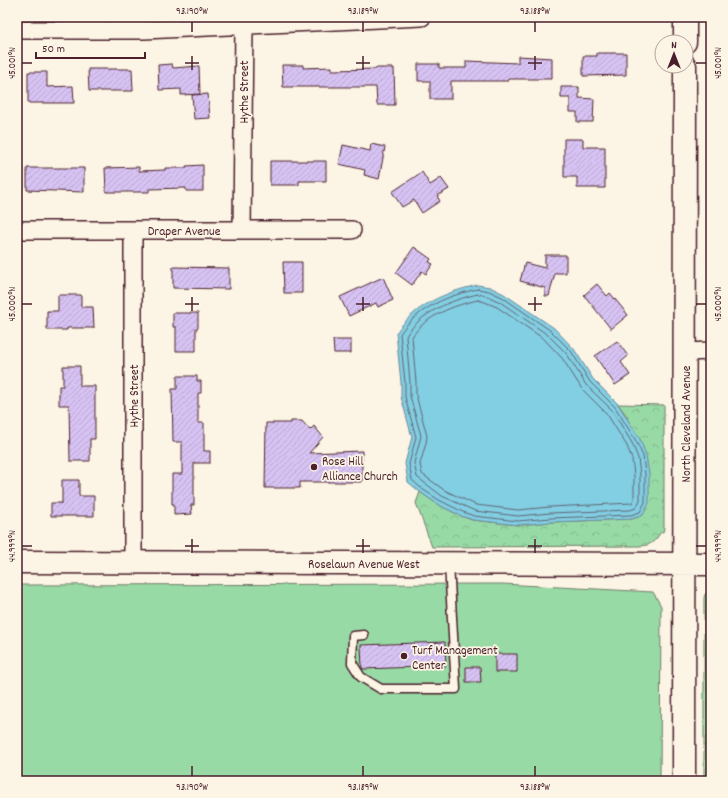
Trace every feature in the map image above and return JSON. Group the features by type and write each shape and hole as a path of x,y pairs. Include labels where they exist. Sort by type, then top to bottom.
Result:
{"main road":[{"path":"684,17 684,34"},
{"name":"North Cleveland Avenue","path":"684,781 685,74"},
{"name":"Roselawn Avenue West","path":"17,562 711,564"}],"street":[{"path":"17,30 144,23 244,25 422,17"},
{"name":"Hythe Street","path":"242,230 244,25"},
{"name":"Draper Avenue","path":"17,230 352,230"},
{"name":"Hythe Street","path":"133,230 133,562"},
{"path":"685,352 711,351"}],"lane":[{"path":"364,635 353,636 352,663 361,677 381,689 456,689 449,563"}],"green space":[{"path":"618,404 664,405 664,528 663,532 661,532 652,542 647,545 639,546 432,547 416,503 420,492 437,504 472,520 518,525 551,522 632,519 638,517 627,416"},
{"path":"502,584 653,592 661,606 660,781 17,781 17,585"},
{"path":"711,589 711,781 704,781 704,598 705,594"}],"water":[{"path":"478,285 490,287 504,294 554,328 574,349 593,379 618,404 640,439 646,455 649,474 649,503 643,515 632,519 551,522 518,525 473,520 461,516 437,504 408,482 405,463 412,437 401,397 396,333 412,315 432,301 454,292"}],"building":[{"path":"597,53 626,53 626,75 583,76 583,56 597,56"},
{"path":"518,56 552,58 552,79 451,81 451,99 430,99 430,81 418,81 418,64 439,64 439,68 466,68 466,61 518,63"},
{"path":"172,64 173,68 199,66 200,94 181,95 181,89 159,90 158,65"},
{"path":"282,65 303,65 303,68 332,67 332,70 394,68 395,105 377,105 376,87 283,87"},
{"path":"88,69 132,69 133,91 89,91"},
{"path":"28,72 47,72 47,87 73,86 74,103 28,103"},
{"path":"561,87 579,87 579,98 594,99 593,122 577,122 577,112 570,112 570,98 561,98"},
{"path":"208,94 210,118 194,119 192,95"},
{"path":"564,139 583,139 583,147 605,147 605,188 577,188 577,177 564,177"},
{"path":"371,144 385,147 379,179 364,175 365,170 339,164 343,145 370,151"},
{"path":"270,161 326,161 326,181 299,181 299,185 270,185"},
{"path":"203,165 203,191 186,191 186,188 149,189 149,192 106,192 105,168 139,167 139,171 165,170 165,168 186,168 186,166"},
{"path":"27,168 84,168 84,192 27,190"},
{"path":"422,172 430,185 441,178 449,189 437,196 440,201 422,213 414,200 402,207 392,192"},
{"path":"414,247 431,259 429,262 433,264 426,274 422,271 412,285 396,273"},
{"path":"545,255 566,255 566,273 555,273 549,296 545,296 545,288 520,281 525,263 545,268"},
{"path":"283,262 302,262 302,293 284,293"},
{"path":"173,267 229,268 229,289 173,288"},
{"path":"383,277 393,300 378,307 376,303 349,316 340,297"},
{"path":"597,284 607,296 610,293 628,315 611,329 584,295"},
{"path":"58,295 81,295 81,307 93,307 94,328 47,330 47,311 58,311"},
{"path":"173,313 198,313 198,328 196,328 196,351 176,351 176,327 173,327"},
{"path":"333,340 351,340 351,353 334,353"},
{"path":"617,341 628,356 621,362 630,375 615,385 595,356"},
{"path":"63,366 80,366 80,386 95,386 95,439 90,439 90,461 70,461 69,405 59,405 59,386 63,386"},
{"path":"177,376 197,376 197,381 201,381 201,393 198,393 198,423 204,423 204,451 210,451 210,463 194,463 194,505 191,505 192,514 174,515 174,504 172,504 172,474 182,474 182,442 173,442 172,389 177,389"},
{"name":"Rose Hill Alliance Church","path":"291,421 302,421 310,430 314,426 323,437 309,453 362,451 362,482 300,482 300,488 265,488 266,423 291,423"},
{"path":"62,480 79,480 79,496 94,496 94,516 51,516 51,503 62,503"},
{"name":"Turf Management Center","path":"445,642 446,666 362,668 361,645"},
{"path":"495,654 517,654 517,672 495,672"},
{"path":"466,667 480,667 481,682 466,682"}],"place":[{"name":"Rose Hill Alliance Church","path":"314,467"},
{"name":"Turf Management Center","path":"404,656"}]}
